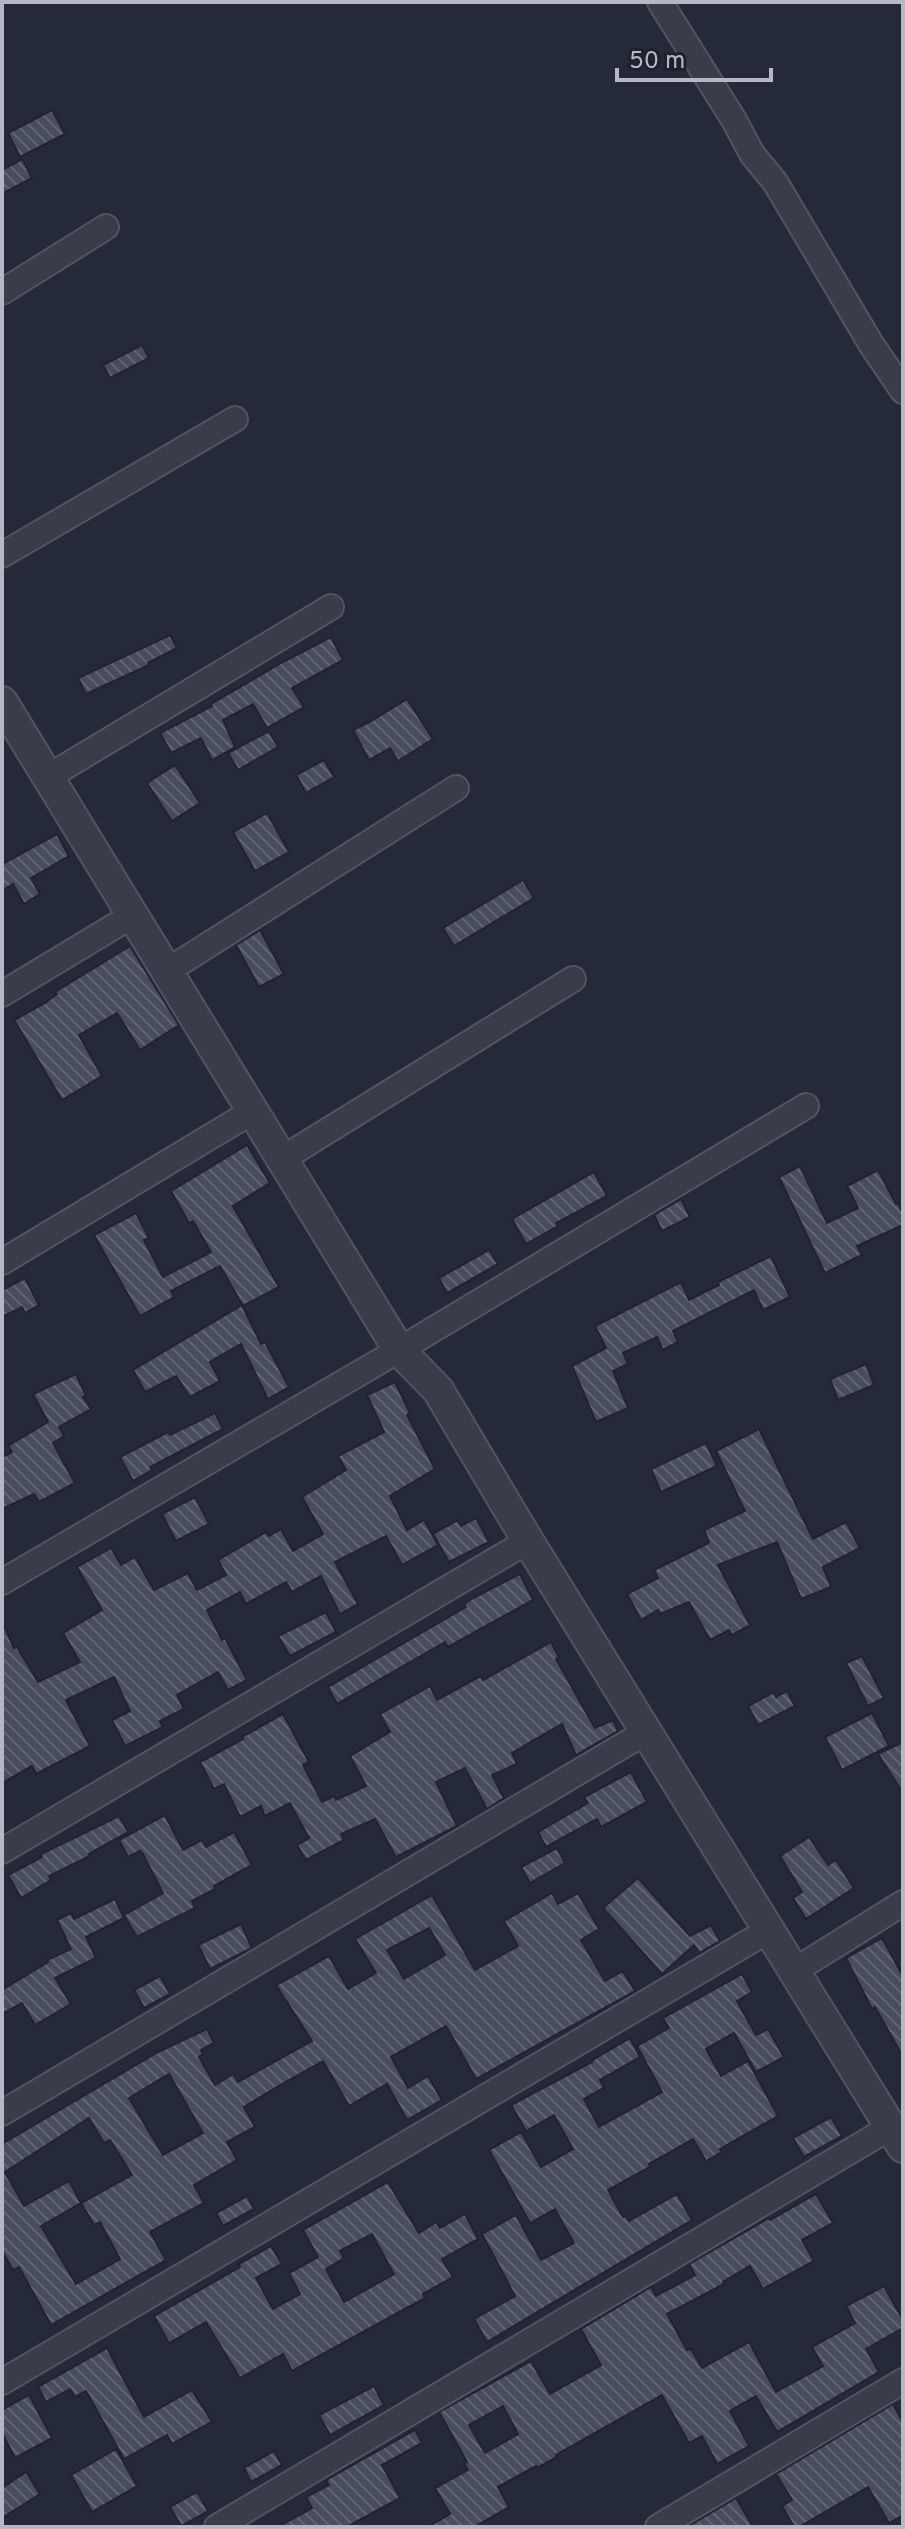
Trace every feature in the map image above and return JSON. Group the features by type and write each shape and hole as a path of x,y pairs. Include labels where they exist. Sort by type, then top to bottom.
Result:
{"street":[{"path":"660,2 752,154 775,182 871,344 903,391"},
{"path":"2,292 106,227"},
{"path":"2,555 235,419"},
{"path":"48,777 331,607"},
{"path":"5,715 48,777 399,1350 438,1390 897,2137 217,2527"},
{"path":"167,971 456,788"},
{"path":"2,994 133,915"},
{"path":"282,1159 573,979"},
{"path":"2,1582 399,1350 806,1106"},
{"path":"2,1262 253,1111"},
{"path":"2,1851 528,1541"},
{"path":"2,2113 646,1732"},
{"path":"794,1971 903,1903"},
{"path":"2,2382 769,1930"},
{"path":"658,2527 903,2381"}],"building":[{"path":"52,110 65,134 20,157 8,133"},
{"path":"22,159 32,178 2,194 2,170"},
{"path":"142,345 149,358 110,378 103,365"},
{"path":"170,635 177,648 149,665 86,694 78,678"},
{"path":"331,637 343,660 292,688 304,707 267,728 253,704 223,720 235,747 212,760 201,738 171,753 160,733"},
{"path":"407,699 433,739 398,761 390,748 369,760 353,730"},
{"path":"269,731 278,747 238,770 228,753"},
{"path":"324,760 334,777 306,793 296,775"},
{"path":"175,765 200,803 172,821 147,783"},
{"path":"267,813 289,852 255,871 233,832"},
{"path":"57,834 69,856 31,878 40,894 24,904 13,884 2,891 2,864"},
{"path":"523,880 534,898 454,946 443,928"},
{"path":"260,930 284,974 259,987 236,945"},
{"path":"130,946 179,1025 140,1050 117,1013 79,1035 102,1076 62,1100 14,1020"},
{"path":"247,1145 270,1183 233,1206 279,1287 243,1306 220,1266 171,1291 174,1297 140,1316 94,1235 136,1213 149,1238 144,1240 163,1277 211,1252 193,1221 189,1223 171,1191"},
{"path":"800,1166 827,1223 858,1208 847,1186 878,1170 903,1214 903,1225 857,1246 862,1255 825,1273 779,1177"},
{"path":"594,1172 607,1196 556,1223 558,1226 526,1244 512,1219"},
{"path":"681,1199 690,1217 662,1231 654,1215"},
{"path":"489,1250 498,1264 447,1293 439,1278"},
{"path":"771,1256 790,1297 763,1310 754,1290 673,1331 678,1342 663,1350 657,1337 623,1353 628,1364 613,1371 628,1408 596,1422 572,1366 606,1348 595,1326 681,1282 689,1300"},
{"path":"25,1278 39,1305 25,1313 22,1307 2,1317 2,1290"},
{"path":"242,1305 261,1344 265,1342 289,1387 268,1399 241,1344 210,1362 220,1381 190,1397 176,1376 145,1392 133,1370"},
{"path":"866,1364 874,1385 838,1400 830,1379"},
{"path":"76,1374 86,1396 83,1397 91,1409 59,1427 64,1436 53,1443 75,1483 39,1502 34,1494 2,1509 2,1457 12,1452 8,1446 48,1422 33,1394"},
{"path":"395,1382 410,1413 407,1415 435,1469 390,1496 407,1530 424,1520 438,1545 402,1565 386,1536 335,1562 358,1604 340,1614 321,1576 292,1592 286,1582 246,1604 240,1592 207,1610 247,1680 228,1690 218,1672 177,1695 184,1709 160,1721 163,1727 125,1746 112,1720 130,1711 114,1677 66,1700 90,1746 36,1774 32,1766 2,1783 2,1621 14,1648 17,1647 38,1682 80,1662 63,1633 102,1610 77,1567 111,1548 121,1565 135,1557 154,1590 188,1573 197,1590 226,1575 218,1560 266,1532 269,1536 281,1529 293,1551 323,1534 302,1497 346,1470 338,1456 384,1432 367,1395"},
{"path":"215,1413 223,1429 150,1467 152,1470 133,1481 120,1457 168,1432 170,1435"},
{"path":"759,1429 813,1539 846,1522 860,1548 823,1567 831,1587 801,1599 777,1542 718,1565 750,1625 732,1635 729,1630 710,1640 689,1602 660,1614 658,1610 641,1620 627,1594 658,1578 654,1570 707,1544 704,1530 745,1511 716,1451"},
{"path":"706,1443 717,1466 661,1492 651,1469"},
{"path":"195,1497 209,1524 176,1541 162,1514"},
{"path":"476,1518 489,1542 449,1562 433,1534 458,1520 461,1526"},
{"path":"520,1574 533,1600 448,1647 445,1642 337,1704 328,1687 466,1607 464,1604 473,1598"},
{"path":"326,1612 336,1632 290,1656 278,1636"},
{"path":"551,1642 559,1657 556,1659 595,1728 613,1720 618,1731 576,1755 562,1724 512,1753 517,1764 492,1775 504,1798 487,1809 465,1768 436,1782 457,1826 396,1857 375,1819 341,1834 344,1840 306,1860 297,1845 309,1838 290,1803 265,1816 261,1806 240,1817 224,1784 214,1789 200,1762 283,1714 309,1762 303,1765 322,1802 334,1796 336,1800 366,1786 350,1756 390,1732 380,1714 430,1686 437,1700 481,1676 483,1680"},
{"path":"862,1656 884,1698 868,1706 846,1663"},
{"path":"787,1691 795,1706 758,1725 748,1706 774,1692 776,1697"},
{"path":"872,1713 889,1746 842,1770 825,1737"},
{"path":"903,1742 903,1793 878,1754"},
{"path":"631,1772 647,1802 601,1827 597,1819 546,1847 538,1832 588,1803 584,1797"},
{"path":"165,1815 183,1850 202,1840 206,1847 234,1832 252,1865 192,1901 195,1908 137,1937 124,1915 163,1893 143,1854 140,1851 128,1857 119,1840"},
{"path":"119,1816 128,1832 90,1856 49,1876 51,1880 21,1898 8,1875 42,1857 41,1854"},
{"path":"809,1837 828,1865 836,1860 854,1888 806,1919 793,1898 802,1892 780,1856"},
{"path":"557,1848 565,1863 530,1883 521,1867"},
{"path":"638,1878 690,1936 711,1925 720,1941 699,1953 694,1945 662,1974 603,1908"},
{"path":"552,1893 558,1904 578,1893 599,1929 581,1940 605,1981 623,1971 635,1991 476,2079 446,2026 391,2057 408,2088 428,2076 442,2100 407,2120 387,2084 349,2106 323,2061 282,2084 244,2107 255,2127 227,2142 237,2160 194,2185 204,2203 150,2232 166,2260 51,2325 19,2267 13,2270 2,2251 2,2144 158,2052 207,2029 214,2043 201,2050 203,2054 199,2057 215,2085 233,2074 238,2082 312,2041 276,1985 329,1956 348,1989 376,1973 355,1939 432,1895 475,1970 518,1946 504,1921","holes":["429,1928 445,1955 404,1979 387,1950","169,2074 203,2133 163,2155 129,2098","89,2118 104,2143 110,2140 132,2175 81,2203 69,2181 24,2206 5,2172","81,2203 94,2225 100,2222 120,2259 76,2284 41,2226"]},
{"path":"115,1899 124,1918 86,1937 96,1958 55,1978 71,2004 35,2025 22,2003 2,2014 2,1990 47,1960 71,1949 57,1920 71,1913 74,1919"},
{"path":"241,1924 252,1948 210,1969 198,1945"},
{"path":"882,1938 903,1976 903,2057 875,2007 872,2009 846,1958"},
{"path":"742,1974 752,1992 737,2001 756,2035 768,2029 784,2057 756,2072 734,2033 706,2049 721,2076 748,2061 778,2116 720,2149 722,2152 706,2161 693,2139 608,2190 623,2217 626,2216 629,2221 677,2194 692,2220 487,2342 474,2319 515,2296 482,2234 516,2215 541,2260 574,2243 555,2209 530,2223 489,2150 521,2132 541,2167 573,2149 554,2115 526,2131 511,2105 630,2038 640,2057 600,2080 604,2088 584,2099 599,2127 662,2092 637,2046 669,2028 663,2018"},
{"path":"160,1976 170,1994 144,2008 134,1990"},
{"path":"831,2117 842,2136 804,2157 793,2138"},
{"path":"388,2182 419,2233 436,2222 440,2228 465,2214 478,2239 442,2259 453,2277 423,2294 425,2298 292,2371 283,2354 240,2378 206,2322 169,2343 154,2316 271,2246 282,2264 256,2278 273,2309 300,2294 289,2273 318,2257 303,2230","holes":["372,2234 394,2274 344,2302 326,2269 344,2258 340,2251"]},
{"path":"816,2194 833,2223 802,2240 814,2261 763,2289 750,2266 724,2284 667,2314 687,2350 691,2349 702,2368 749,2342 776,2392 823,2366 812,2347 855,2323 846,2306 884,2286 903,2320 903,2328 866,2349 879,2372 777,2432 756,2396 730,2411 749,2446 717,2464 702,2436 689,2443 662,2395 557,2457 498,2487 509,2507 474,2527 428,2527 450,2514 435,2488 468,2470 464,2464 467,2462 439,2412 531,2361 550,2394 601,2365 581,2329 651,2287 656,2296 695,2275 689,2264","holes":["503,2406 518,2434 485,2453 469,2425"]},
{"path":"247,2196 254,2209 223,2226 216,2213"},
{"path":"107,2348 144,2417 192,2390 212,2422 172,2444 167,2435 124,2459 86,2391 75,2397 70,2389 46,2402 38,2387"},
{"path":"374,2386 384,2405 330,2435 319,2415"},
{"path":"29,2395 52,2438 15,2458 2,2433 2,2410"},
{"path":"893,2404 903,2422 903,2515 889,2523 868,2487 794,2527 782,2506 792,2500 776,2474"},
{"path":"415,2430 422,2443 382,2465 400,2498 347,2527 278,2527 312,2508 306,2497 329,2485 326,2480"},
{"path":"116,2449 137,2486 92,2512 71,2475"},
{"path":"274,2451 282,2465 251,2482 244,2468"},
{"path":"26,2472 40,2494 2,2518 2,2488"},
{"path":"197,2492 208,2511 181,2526 170,2507"},
{"path":"736,2498 753,2527 687,2527"}]}
